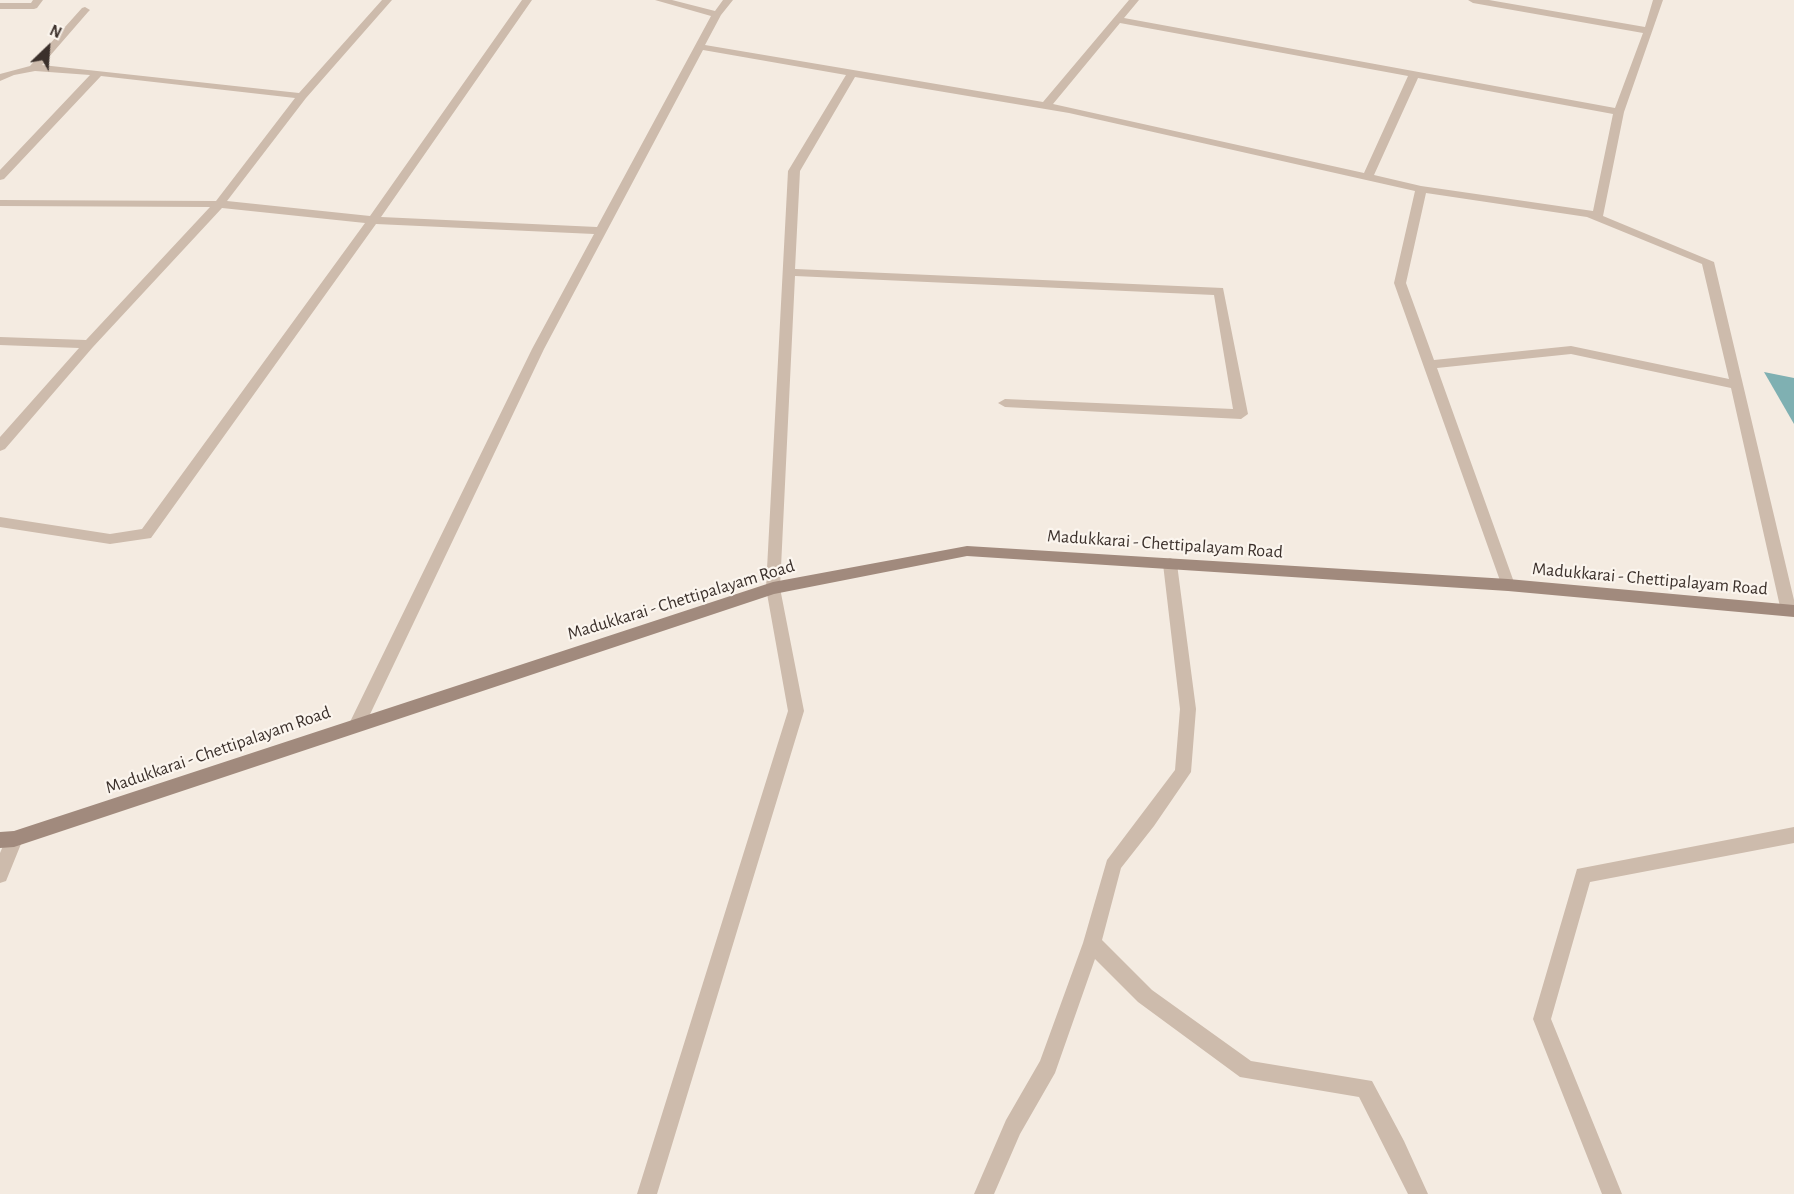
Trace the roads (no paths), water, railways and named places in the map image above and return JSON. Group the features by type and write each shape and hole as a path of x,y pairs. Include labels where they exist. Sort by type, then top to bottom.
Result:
{"main road":[{"name":"Madukkarai - Chettipalayam Road","path":"7,839 773,588 967,551 1508,585 1791,611"}],"street":[{"path":"0,6 34,6 38,0"},
{"path":"0,446 88,344 219,204 302,96 387,0"},
{"path":"0,522 110,539 146,534 373,220 526,0"},
{"path":"660,0 717,14"},
{"path":"357,724 538,349 717,14 728,0"},
{"path":"1046,106 1134,0"},
{"path":"1473,0 1649,31"},
{"path":"1598,218 1619,112 1658,0"},
{"path":"33,69 85,10"},
{"path":"1119,20 1619,112"},
{"path":"700,47 1046,106 1421,189 1598,218 1708,262 1791,611"},
{"path":"0,78 13,71 33,69 98,73 302,96"},
{"path":"0,177 98,73"},
{"path":"647,1194 796,711 773,588 794,171 852,73"},
{"path":"1368,177 1414,75"},
{"path":"1421,189 1400,284 1508,585"},
{"path":"0,203 219,204 373,220 601,231"},
{"path":"789,272 1219,291 1241,414 1005,403"},
{"path":"0,341 88,344"},
{"path":"1430,365 1571,350 1737,385"},
{"path":"984,1194 1013,1127 1048,1066 1092,942 1113,865 1183,772 1188,709 1170,564"},
{"path":"1612,1194 1542,1019 1583,875 1794,835"},
{"path":"0,875 7,839"},
{"path":"1092,942 1145,996 1247,1070 1365,1088 1418,1194"}],"water":[{"path":"1764,372 1794,378 1794,424"}]}
